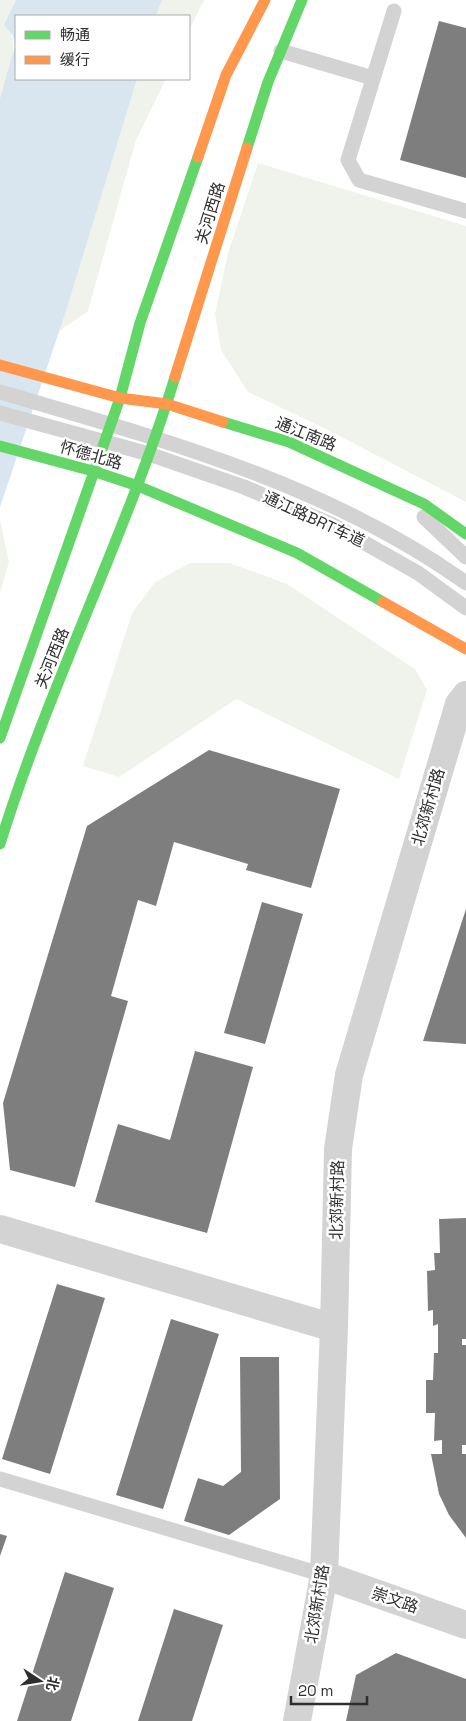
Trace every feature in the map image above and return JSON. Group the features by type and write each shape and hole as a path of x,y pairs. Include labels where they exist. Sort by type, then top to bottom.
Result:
{"main road":[{"name":"关河西路","path":"0,738 120,398 140,323 226,75 265,0"},
{"name":"关河西路","path":"0,844 18,788 138,486 167,404 268,82 302,0"},
{"path":"0,365 120,398"},
{"name":"通江南路","path":"120,398 167,404 289,442 424,504 466,534"},
{"name":"怀德北路","path":"0,446 35,457 93,471 138,486"},
{"path":"138,486 298,553 466,649"}],"street":[{"name":"北郊新村路","path":"297,1721 324,1575 334,1328 338,1149 349,1075 459,704 466,695"},
{"path":"0,1229 334,1328"},
{"name":"崇文路","path":"324,1575 466,1625"}],"lane":[{"path":"394,11 348,160 359,180 466,211"},
{"path":"280,51 374,78"},
{"name":"通江路BRT车道","path":"0,392 155,438 298,489 390,534 466,583"},
{"name":"通江路BRT车道","path":"0,413 149,454 244,487 334,526 418,572 466,608"},
{"path":"360,474 420,514 466,558"},
{"path":"0,1479 324,1575"}],"shaded area":[{"path":"0,0 16,0 9,16 8,30 12,36 13,53 0,98"},
{"path":"16,0 162,0 156,15 15,15 15,46 13,36 4,25"},
{"path":"162,0 204,0 190,29 190,15 156,15"},
{"path":"15,46 15,80 137,80 65,314 0,507 0,98"},
{"path":"137,80 166,80 136,140 88,311 58,332"},
{"path":"258,163 466,226 466,502 328,430 248,392 221,350 215,314 228,253"},
{"path":"0,520 9,562 0,593"},
{"path":"190,563 230,563 287,584 415,669 427,690 399,779 236,699 119,777 83,766 132,613 155,582"}],"building":[{"path":"439,21 466,28 466,178 400,160"},
{"path":"209,750 340,789 311,888 246,870 248,864 174,842 156,906 138,900 111,996 128,1001 75,1187 10,1170 3,1103 87,826"},
{"path":"262,902 303,914 265,1044 224,1033"},
{"path":"466,909 466,1044 423,1041"},
{"path":"195,1051 253,1067 207,1233 95,1202 118,1124 170,1140"},
{"path":"466,1218 466,1339 462,1339 462,1345 466,1345 466,1445 462,1445 462,1454 466,1454 466,1538 449,1515 439,1494 431,1454 442,1454 442,1440 434,1441 435,1413 426,1413 426,1380 433,1380 434,1353 438,1353 438,1324 433,1326 433,1310 428,1311 427,1271 435,1270 434,1253 440,1253 439,1219"},
{"path":"57,1284 105,1298 50,1474 2,1459"},
{"path":"171,1319 219,1334 163,1509 116,1495"},
{"path":"240,1357 279,1357 280,1499 229,1535 184,1521 198,1478 223,1486 241,1472"},
{"path":"0,1534 7,1536 0,1556"},
{"path":"65,1572 114,1588 71,1721 17,1721"},
{"path":"174,1609 223,1625 192,1721 138,1721"},
{"path":"396,1653 466,1679 466,1721 346,1721 356,1675"}],"traffic: fast":[{"path":"247,148 268,82 302,0"},
{"path":"0,738 120,398 140,323 198,157"},
{"path":"0,844 41,726 134,495 175,377"},
{"path":"223,422 289,442 424,504 466,534"},
{"path":"0,446 93,471 138,486 297,553 383,602"}],"traffic: slow":[{"path":"198,157 226,75 265,0"},
{"path":"175,377 247,148"},
{"path":"0,365 120,398 167,404 223,422"},
{"path":"383,602 466,649"}]}
